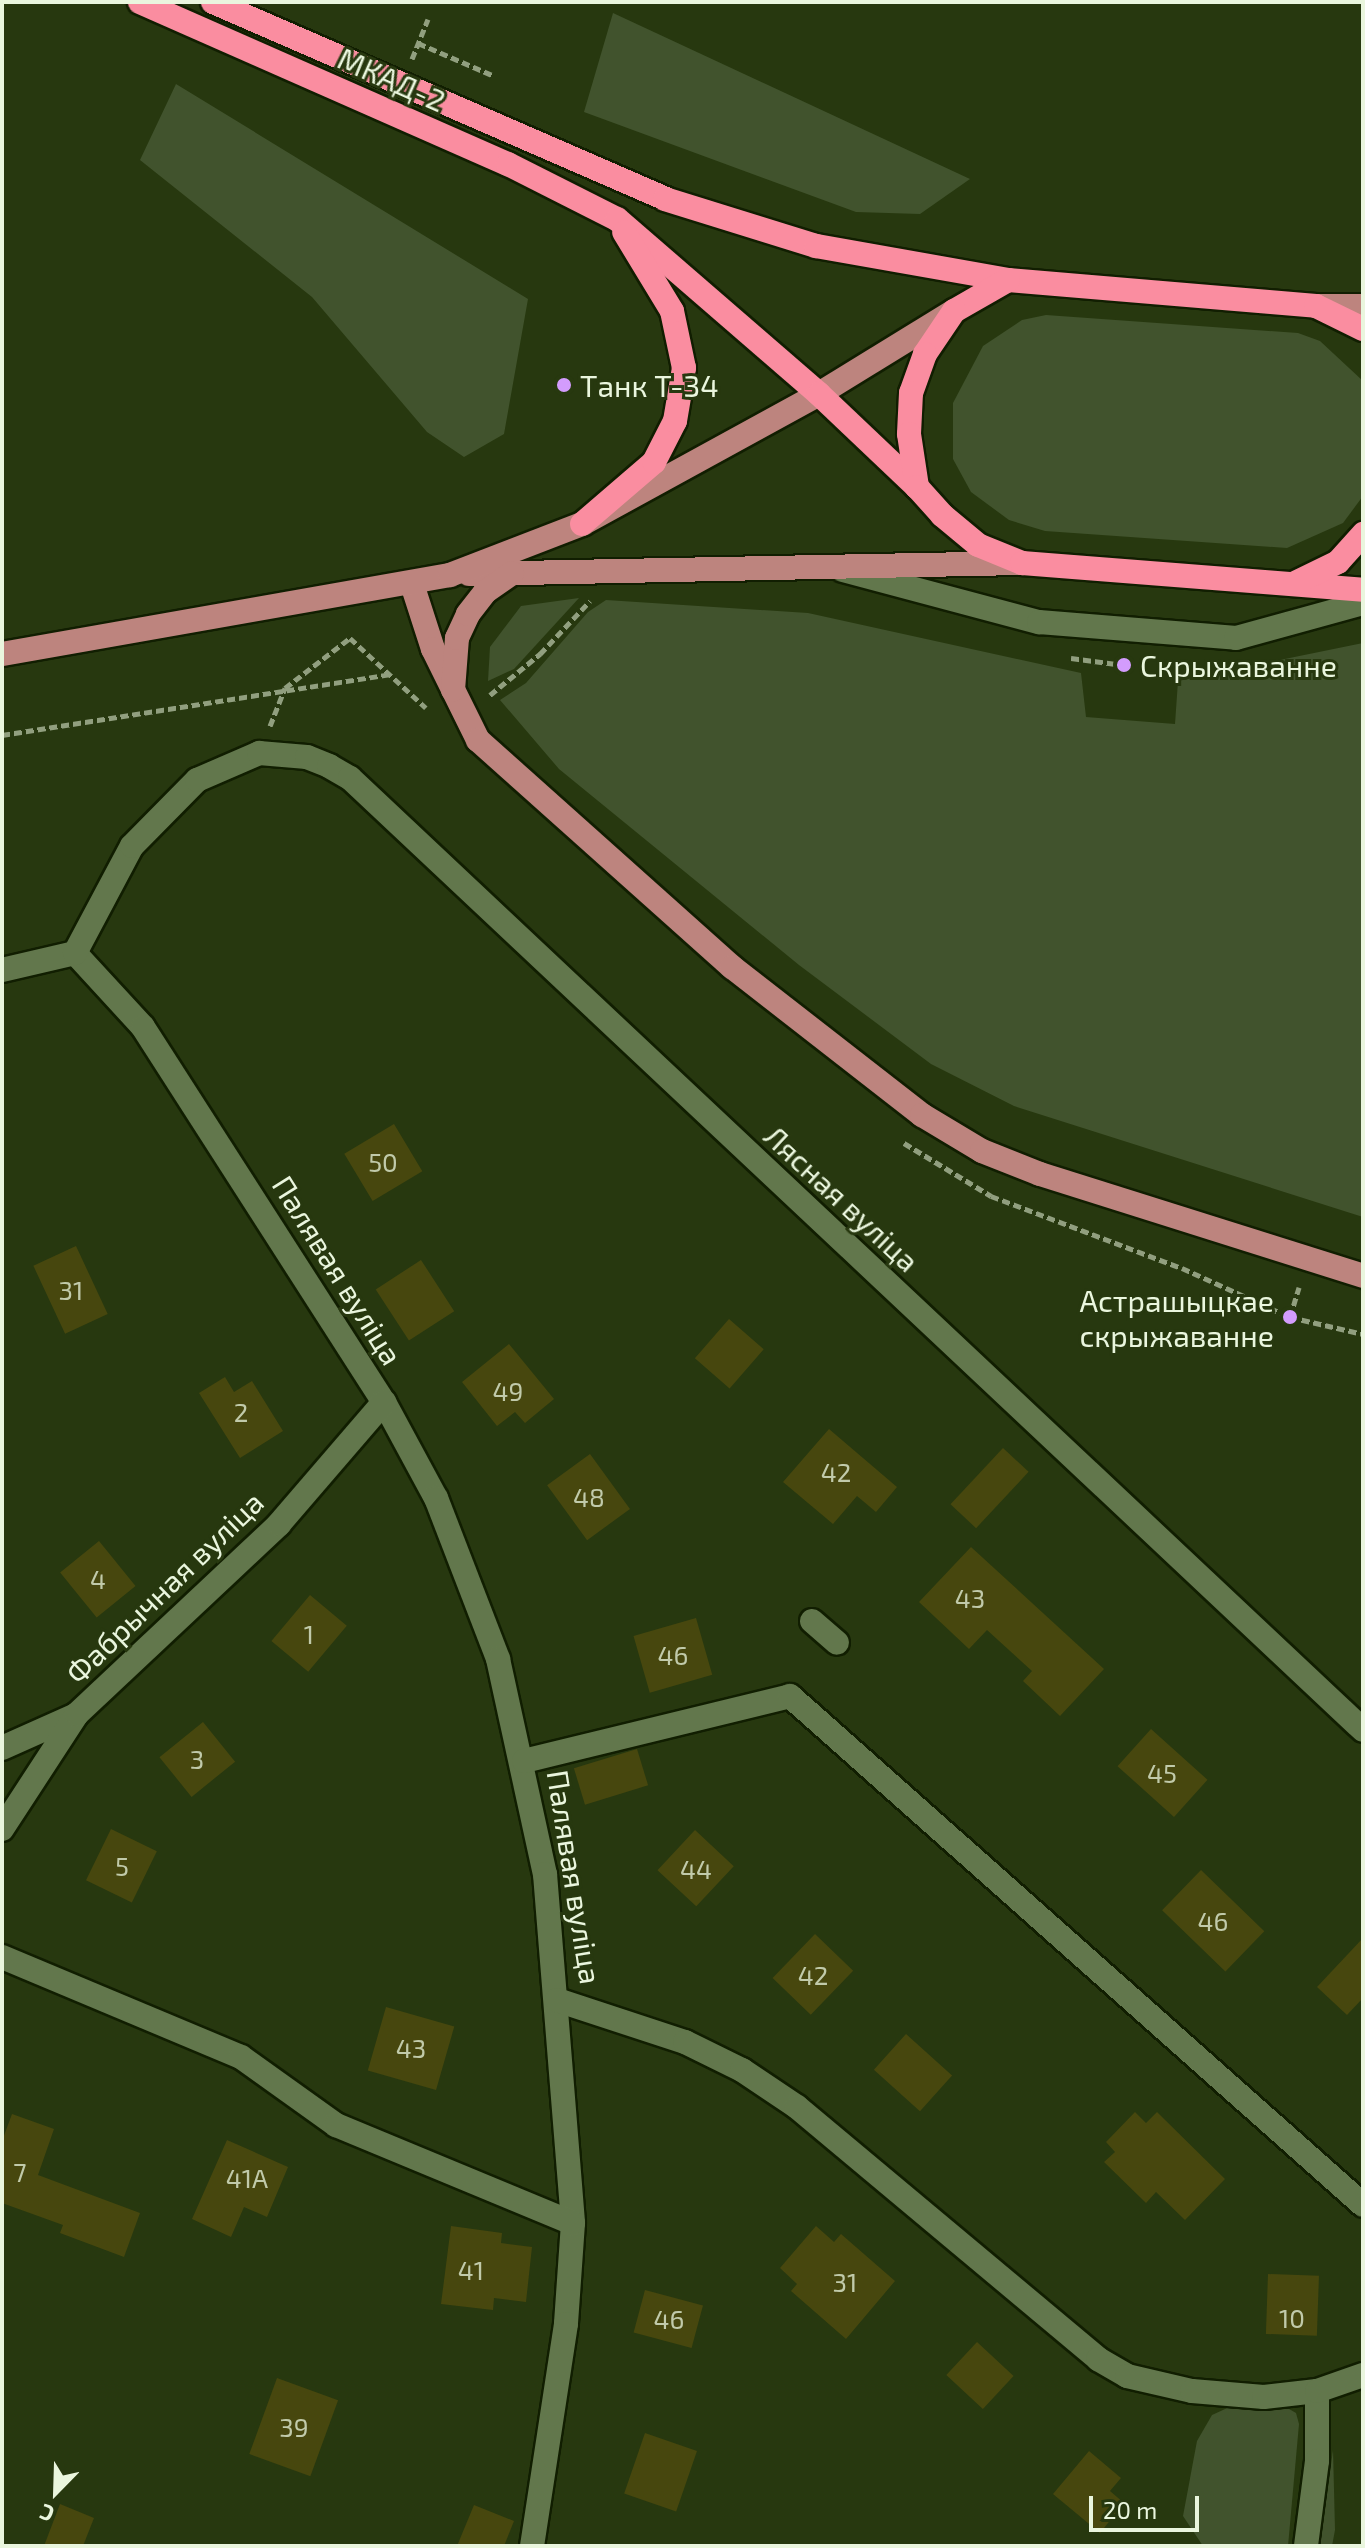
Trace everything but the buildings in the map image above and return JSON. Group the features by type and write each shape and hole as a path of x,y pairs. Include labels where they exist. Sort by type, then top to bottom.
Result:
{"highway":[{"name":"МКАД-2","path":"140,2 508,164 617,219 819,394 978,545 1022,563 1363,590"},
{"path":"213,2 665,199 816,246 1008,280 1316,306 1363,329"},
{"path":"582,524 654,462 675,421 684,368 672,311 617,219"},
{"path":"917,487 909,434 911,393 925,354 954,311 1008,280"},
{"path":"1316,306 1363,343"},
{"path":"1285,586 1338,562 1363,534"}],"main road":[{"path":"1316,306 1363,306"},
{"path":"2,654 450,575 582,524 819,394 954,311"},
{"path":"1338,562 1363,544"},
{"path":"450,575 821,564 1022,563"},
{"path":"455,699 457,638 468,614 485,592 512,573"},
{"path":"412,584 455,699 478,740 569,825 732,967 922,1115 982,1151 1040,1174 1363,1276"}],"street":[{"path":"821,564 1039,622 1236,638 1363,603"},
{"path":"2,970 75,953 132,846 166,808 197,780 259,753"},
{"name":"Лясная вуліца","path":"259,753 307,757 350,778 1363,1730"},
{"name":"Палявая вуліца","path":"75,953 143,1027 384,1402 467,1568 498,1659 524,1761 545,1874 557,2000 685,2042 753,2077 797,2107 1098,2359 1127,2376 1192,2391 1264,2397 1317,2391"},
{"name":"Фабрычная вуліца","path":"2,1829 77,1714 279,1524 384,1402"},
{"path":"812,1621 837,1643"},
{"path":"524,1761 790,1696 1363,2205"},
{"path":"2,1748 77,1714"},
{"path":"2,1957 241,2057 336,2125 573,2223"},
{"path":"532,2546 566,2324 573,2223 557,2000"},
{"path":"1306,2546 1317,2461 1317,2391 1363,2375"}],"path":[{"path":"402,86 428,19"},
{"path":"418,43 492,75"},
{"path":"455,699 495,694 592,599 606,597"},
{"path":"259,753 285,688 350,638"},
{"path":"1055,655 1124,665"},
{"path":"2,735 107,722 285,688 393,674"},
{"path":"1290,1317 1363,1334"}],"green space":[{"path":"613,13 970,179 920,214 856,212 584,112"},
{"path":"176,84 528,299 504,434 464,457 427,432 312,297 140,160"},
{"path":"1046,315 1298,333 1320,341 1363,381 1363,496 1343,523 1287,548 1045,531 1009,520 971,492 953,459 953,403 983,346 1022,320"},
{"path":"579,598 514,669 488,681 490,647 521,606"},
{"path":"606,600 808,613 1081,673 1086,717 1175,724 1178,681 1363,643 1363,1217 1014,1106 931,1064 799,965 559,769 500,700 526,683 588,612"},
{"path":"1236,2404 1284,2406 1296,2413 1299,2424 1288,2546 1203,2546 1183,2516 1197,2441 1212,2415"},
{"path":"1333,2450 1335,2530 1332,2546 1320,2546"}],"place":[{"name":"Танк Т-34","path":"564,385"},
{"name":"Скрыжаванне","path":"1124,665"},
{"name":"Астрашыцкае скрыжаванне","path":"1290,1317"}]}
